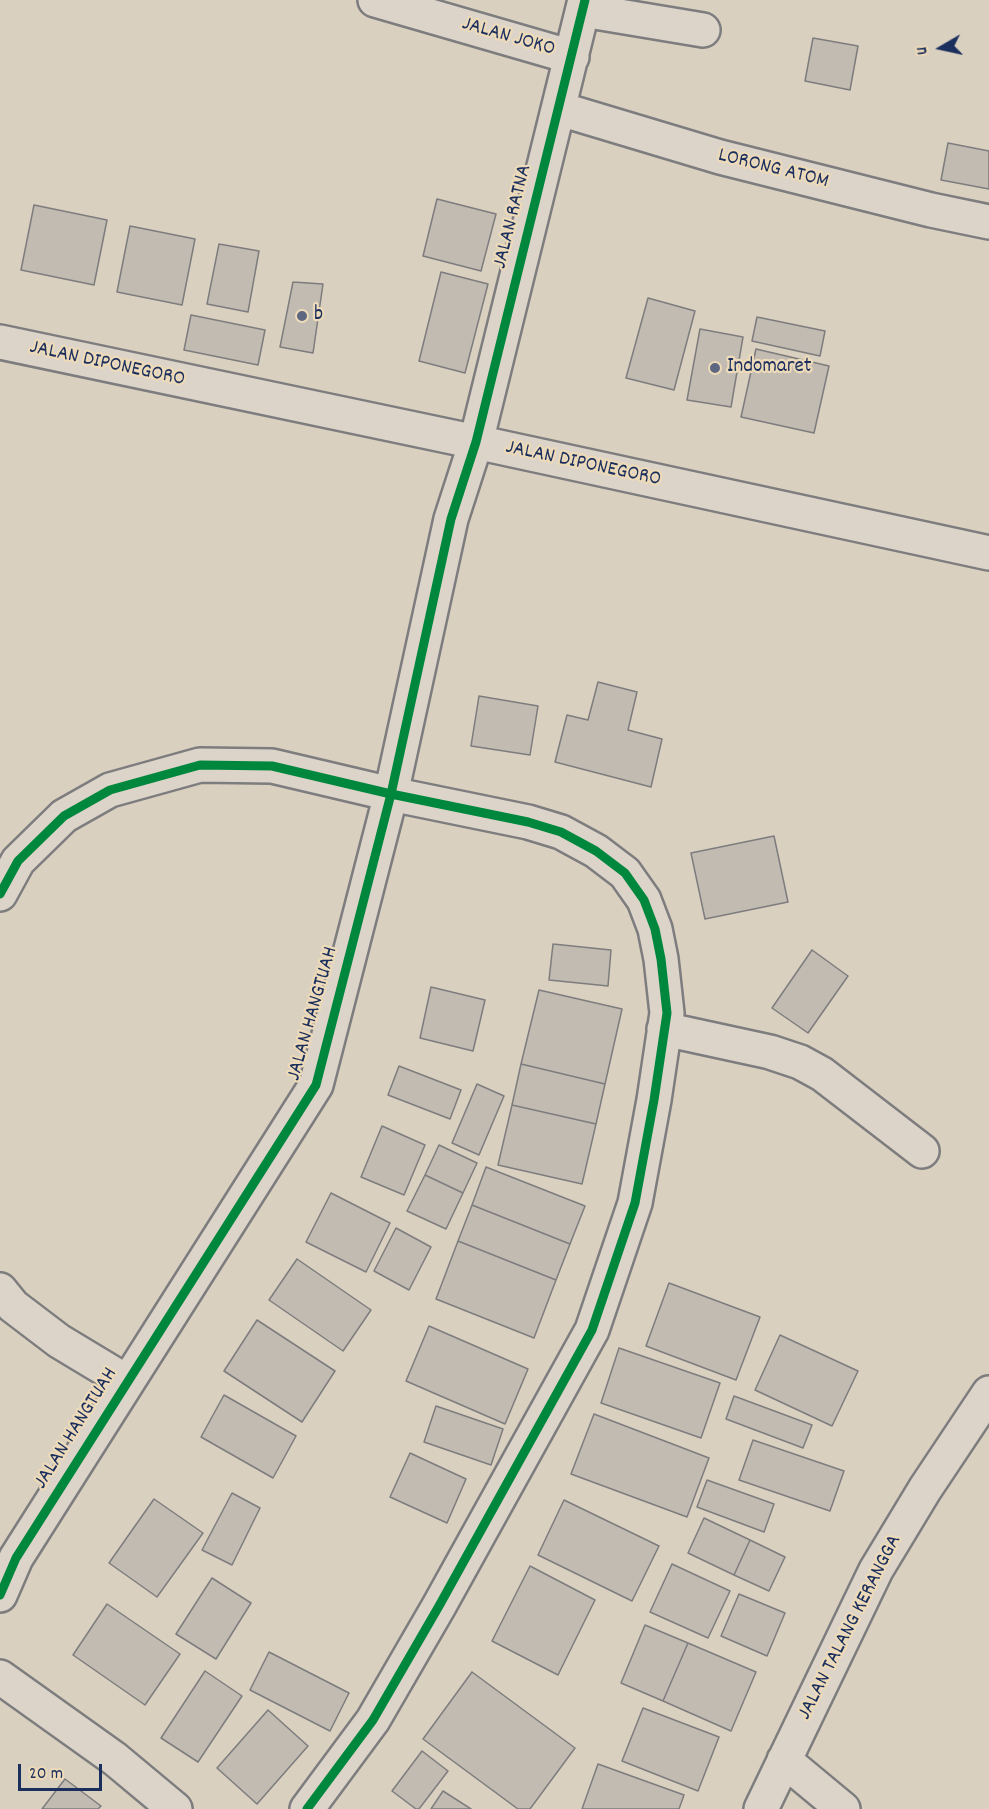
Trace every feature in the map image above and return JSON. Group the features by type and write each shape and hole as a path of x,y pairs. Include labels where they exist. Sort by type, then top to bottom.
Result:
{"street":[{"name":"JALAN JOKO","path":"375,0 572,57"},
{"name":"JALAN RATNA","path":"476,442 584,5"},
{"path":"584,5 703,30"},
{"name":"LORONG ATOM","path":"560,109 720,157 931,210 989,222"},
{"name":"JALAN DIPONEGORO","path":"0,342 476,442 989,554"},
{"name":"JALAN HANGTUAH","path":"0,1595 16,1558 316,1085 391,794 451,519 476,442"},
{"path":"0,894 18,861 64,816 110,790 200,765 272,766 391,794 528,822 561,832 596,851 625,873 644,900 655,929 662,959 667,1013 654,1100 635,1203 592,1330 373,1720 307,1809"},
{"path":"664,1029 770,1052 800,1062 822,1074 922,1150"},
{"path":"0,1290 13,1306 59,1341 127,1382"},
{"name":"JALAN TALANG KERANGGA","path":"761,1809 876,1570 989,1393"},
{"path":"0,1677 115,1759 175,1809"},
{"path":"784,1760 843,1809"}],"building":[{"path":"813,38 858,46 850,90 805,81"},
{"path":"948,143 989,151 989,189 941,180"},
{"path":"437,199 496,214 481,271 423,256"},
{"path":"34,205 107,220 94,285 21,270"},
{"path":"130,226 195,239 182,305 117,292"},
{"path":"219,244 259,251 248,312 207,304"},
{"path":"441,272 488,284 465,373 419,361"},
{"name":"b","path":"293,282 323,284 313,353 280,347"},
{"path":"648,298 695,311 674,390 626,378"},
{"path":"191,315 265,330 258,365 184,350"},
{"path":"757,317 825,331 820,356 752,341"},
{"name":"Indomaret","path":"700,329 743,337 731,407 687,400"},
{"path":"756,349 829,366 814,433 741,417"},
{"path":"598,682 637,692 628,730 662,739 651,787 555,762 567,715 588,720"},
{"path":"479,696 538,706 530,755 471,746"},
{"path":"774,836 788,902 705,919 691,853"},
{"path":"553,944 611,950 608,986 549,980"},
{"path":"812,950 848,976 808,1033 772,1008"},
{"path":"431,987 485,1000 473,1051 420,1038"},
{"path":"539,990 622,1009 605,1084 521,1064"},
{"path":"521,1064 605,1084 596,1124 512,1105"},
{"path":"399,1066 461,1090 450,1119 388,1095"},
{"path":"477,1084 504,1096 479,1155 452,1143"},
{"path":"512,1105 596,1124 582,1184 498,1165"},
{"path":"382,1126 425,1145 404,1195 361,1177"},
{"path":"439,1145 477,1163 463,1193 425,1175"},
{"path":"486,1167 585,1206 570,1244 472,1205"},
{"path":"425,1175 463,1193 446,1229 407,1211"},
{"path":"331,1193 390,1223 366,1272 306,1242"},
{"path":"472,1205 570,1244 556,1280 458,1241"},
{"path":"396,1228 431,1247 409,1290 374,1271"},
{"path":"458,1241 556,1280 534,1338 436,1299"},
{"path":"297,1259 371,1310 343,1351 269,1300"},
{"path":"669,1283 760,1317 736,1380 646,1346"},
{"path":"257,1320 335,1371 302,1422 224,1371"},
{"path":"429,1326 528,1369 505,1424 406,1381"},
{"path":"780,1335 858,1371 832,1426 755,1390"},
{"path":"619,1348 720,1383 701,1438 601,1403"},
{"path":"224,1395 296,1436 273,1478 201,1437"},
{"path":"734,1396 812,1425 803,1448 726,1419"},
{"path":"436,1406 503,1429 491,1465 424,1442"},
{"path":"594,1414 709,1458 687,1517 571,1474"},
{"path":"753,1440 844,1471 830,1511 739,1480"},
{"path":"410,1453 466,1479 447,1523 390,1497"},
{"path":"707,1480 774,1504 764,1532 697,1507"},
{"path":"232,1493 260,1508 232,1565 202,1550"},
{"path":"154,1499 203,1533 157,1597 109,1563"},
{"path":"564,1500 659,1546 632,1601 538,1555"},
{"path":"704,1518 750,1540 734,1575 688,1553"},
{"path":"750,1540 785,1557 769,1591 734,1575"},
{"path":"672,1564 730,1591 708,1638 650,1612"},
{"path":"530,1566 595,1600 558,1675 492,1641"},
{"path":"212,1578 251,1603 216,1659 176,1634"},
{"path":"739,1594 785,1613 767,1656 721,1636"},
{"path":"107,1604 180,1654 145,1705 73,1655"},
{"path":"645,1625 688,1643 663,1701 621,1683"},
{"path":"688,1643 756,1672 731,1731 663,1701"},
{"path":"269,1652 349,1693 330,1731 250,1690"},
{"path":"205,1671 242,1696 198,1762 161,1738"},
{"path":"472,1672 575,1748 530,1809 518,1809 423,1739"},
{"path":"643,1708 719,1737 698,1791 622,1761"},
{"path":"268,1710 308,1746 257,1804 217,1768"},
{"path":"422,1751 448,1771 419,1809 416,1809 392,1791"},
{"path":"598,1764 684,1795 679,1809 582,1809"},
{"path":"65,1779 101,1806 98,1809 42,1809"},
{"path":"443,1791 471,1809 431,1809"}],"cycle path":[{"path":"0,1595 16,1558 316,1085 391,794 451,519 476,442 585,0"},
{"path":"0,894 18,861 64,816 110,790 200,765 272,766 391,794 528,822 561,832 596,851 625,873 644,900 655,929 667,1013 654,1100 635,1203 592,1330 373,1720 307,1809"}],"place":[{"name":"b","path":"302,316"},
{"name":"Indomaret","path":"715,368"}]}
